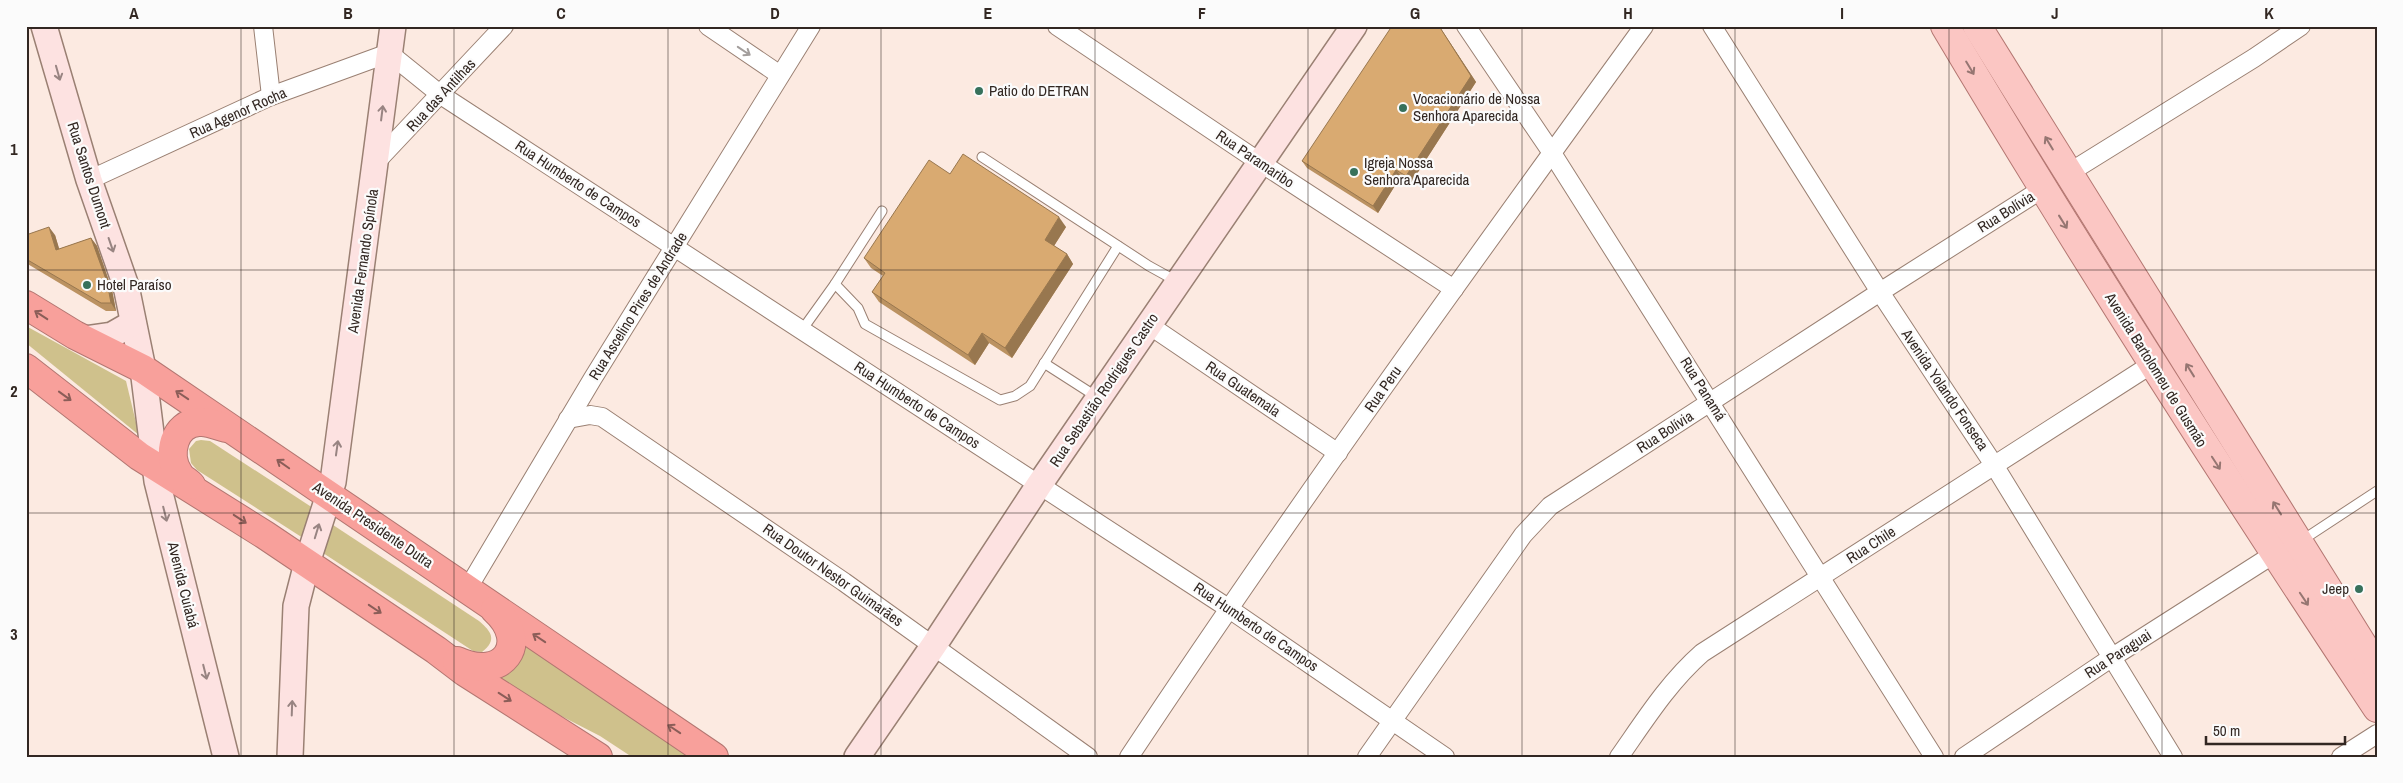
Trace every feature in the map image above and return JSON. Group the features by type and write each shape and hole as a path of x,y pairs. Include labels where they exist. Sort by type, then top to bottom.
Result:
{"highway":[{"name":"Avenida Presidente Dutra","path":"26,305 84,339 143,369 714,757"},
{"path":"26,368 155,466 199,492 436,650 465,672 598,757"},
{"path":"199,492 179,475 173,459 172,449 176,437 186,425 200,422 237,432"},
{"path":"436,650 462,663 480,668 495,667 507,657 512,640 509,629 503,619 475,593"}],"main road":[{"name":"Avenida Bartolomeu de Gusmão","path":"1945,26 2042,189 2152,364 2274,554 2377,708"},
{"name":"Avenida Bartolomeu de Gusmão","path":"1977,26 2377,668"}],"street":[{"name":"Rua Santos Dumont","path":"44,26 89,180 126,286 143,369 148,412"},
{"path":"263,26 271,96"},
{"name":"Avenida Fernando Spínola","path":"290,757 296,606 307,563 333,482 393,26"},
{"name":"Rua das Antilhas","path":"376,162 504,26"},
{"path":"708,26 780,75"},
{"name":"Rua Ascelino Pires de Andrade","path":"475,593 568,418 676,247 811,26"},
{"name":"Rua Sebastião Rodrigues Castro","path":"857,757 934,645 1039,485 1354,26"},
{"name":"Rua Panamá","path":"1466,26 1552,153 1934,757"},
{"name":"Rua Peru","path":"1129,757 1228,608 1454,289 1644,26"},
{"name":"Avenida Yolando Fonseca","path":"1712,26 1880,292 1994,465 2173,757"},
{"path":"2068,174 2254,58 2301,26"},
{"name":"Rua Paramaribo","path":"1062,28 1261,163 1454,289"},
{"name":"Rua Agenor Rocha","path":"89,180 271,96 390,53"},
{"name":"Rua Humberto de Campos","path":"390,53 441,95 1228,608 1394,720 1445,757"},
{"name":"Rua Bolívia","path":"1367,757 1537,519 1550,506 2042,189"},
{"path":"84,339 112,335 133,323"},
{"name":"Rua Guatemala","path":"1148,325 1338,453"},
{"name":"Rua Chile","path":"1619,757 1681,672 1702,654 2152,364"},
{"name":"Avenida Cuiabá","path":"148,412 161,498 226,757"},
{"name":"Rua Doutor Nestor Guimarães","path":"568,418 590,415 602,417 934,645 1088,757"},
{"name":"Rua Paraguai","path":"1964,757 2111,658 2274,554"},
{"path":"2341,757 2377,734"}],"lane":[{"path":"982,157 1118,246 1178,282"},
{"path":"802,330 836,284 882,211"},
{"path":"836,284 858,308 865,324 1000,400 1015,396 1030,386 1118,246"},
{"path":"1044,363 1099,398"},
{"path":"2298,542 2377,491"}],"shaded area":[{"path":"26,326 126,381 139,435 26,343"},
{"path":"196,441 210,441 313,508 303,538 197,470 191,463 189,449"},
{"path":"330,523 479,621 490,632 491,640 487,648 482,652 473,651 320,551"},
{"path":"523,635 694,757 632,757 600,736 491,680"}],"building":[{"path":"1392,26 1439,26 1471,76 1406,176 1396,170 1373,206 1302,161"},
{"path":"963,154 1059,217 1045,240 1067,254 1005,348 982,333 968,355 872,292 885,273 864,258 929,160 950,174"},
{"name":"Hotel Paraíso","path":"49,227 56,250 91,238 107,282 111,303 101,303 26,259 26,235"}],"place":[{"name":"Patio do DETRAN","path":"979,91"},
{"name":"Vocacionário de Nossa Senhora Aparecida","path":"1403,108"},
{"name":"Igreja Nossa Senhora Aparecida","path":"1354,172"},
{"name":"Hotel Paraíso","path":"87,285"},
{"name":"Jeep","path":"2359,589"}]}
